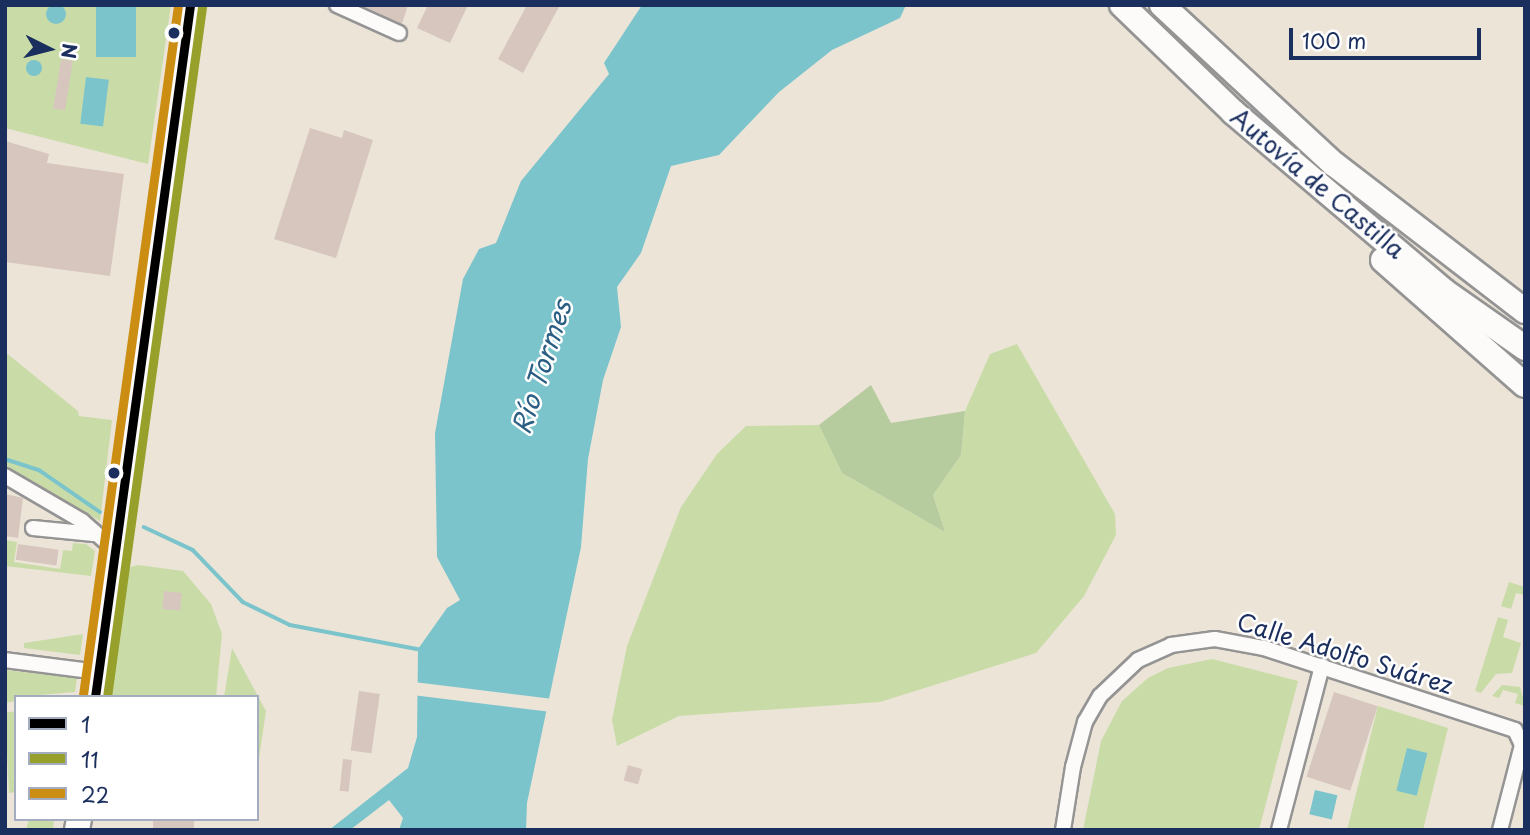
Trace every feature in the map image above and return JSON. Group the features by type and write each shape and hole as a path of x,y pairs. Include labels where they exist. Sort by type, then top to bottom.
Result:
{"highway":[{"path":"96,695 190,5"},
{"name":"Autovía de Castilla","path":"1161,5 1335,164 1525,311"},
{"name":"Autovía de Castilla","path":"1127,10 1233,112 1444,290 1525,348"},
{"path":"1233,112 1359,240 1525,385"}],"street":[{"path":"337,5 399,33"},
{"path":"5,476 82,521 93,534 116,550"},
{"path":"33,528 93,534"},
{"name":"Calle Adolfo Suárez","path":"1063,830 1086,722 1100,696 1138,660 1171,645 1215,639 1322,666 1504,725 1520,735 1522,745 1500,830"},
{"path":"5,660 99,672"},
{"path":"1279,830 1322,666"}],"green space":[{"path":"5,5 171,5 148,164 5,128"},
{"path":"1017,344 1115,514 1116,535 1084,596 1036,653 880,702 679,716 617,746 612,720 627,646 681,507 717,454 746,426 819,425 842,473 945,532 933,495 961,455 965,411 990,354"},
{"path":"5,352 78,411 79,416 112,420 100,521 5,467"},
{"path":"871,385 891,423 965,411 961,455 933,495 945,532 842,473 819,425"},
{"path":"5,540 17,542 14,562 60,569 63,550 72,551 73,543 86,544 95,551 91,576 5,566"},
{"path":"138,565 183,571 211,604 222,634 216,695 107,695 121,585 130,567"},
{"path":"1509,582 1525,587 1525,595 1516,593 1511,609 1501,606"},
{"path":"1498,617 1508,620 1503,637 1521,643 1512,673 1496,674 1481,693 1475,691"},
{"path":"83,634 80,655 24,648 24,643"},
{"path":"232,648 257,695 224,695"},
{"path":"1212,659 1298,681 1259,830 1083,830 1101,741 1122,701 1148,678 1168,668"},
{"path":"5,670 77,678 75,692 14,695 14,701 5,703"},
{"path":"1502,685 1520,687 1525,706 1515,703 1518,694 1503,690 1499,698 1492,696"},
{"path":"259,698 266,711 259,758"},
{"path":"1378,706 1448,728 1423,830 1347,830"},
{"path":"14,711 14,792 9,793 5,713"},
{"path":"28,821 54,821 53,830 26,830"}],"water":[{"path":"56,4 63,7 66,14 63,21 56,24 49,21 46,14 49,7"},
{"path":"96,5 136,5 136,57 96,57"},
{"name":"Río Tormes","path":"642,5 906,5 900,18 832,50 779,92 719,155 671,166 641,253 617,287 621,327 603,380 588,459 581,547 527,803 526,830 399,830 403,818 389,800 350,830 329,830 408,768 417,737 418,649 447,608 460,600 437,557 435,433 463,279 479,249 496,243 521,181 609,74 604,63"},
{"path":"31,60 37,60 42,68 40,74 31,76 26,71 26,65"},
{"path":"86,77 109,80 103,126 80,124"},
{"path":"1407,748 1427,753 1417,796 1396,791"},
{"path":"1315,790 1337,795 1332,820 1309,814"}],"pier":[{"path":"414,682 553,699 551,712 412,695"}],"building":[{"path":"361,5 408,5 402,24"},
{"path":"428,5 468,5 450,43 417,28"},
{"path":"527,5 560,5 523,73 498,59"},
{"path":"61,59 73,61 65,110 53,108"},
{"path":"310,128 342,138 344,130 373,140 336,258 274,239"},
{"path":"5,141 49,154 47,163 124,174 110,276 5,262"},
{"path":"5,494 23,498 18,538 5,536"},
{"path":"18,544 59,550 56,566 16,560"},
{"path":"164,591 182,593 180,611 162,609"},
{"path":"359,691 380,694 371,753 351,750"},
{"path":"1334,692 1378,706 1350,791 1306,777"},
{"path":"343,759 352,760 349,792 340,791"},
{"path":"628,765 642,769 638,785 624,780"},
{"path":"153,821 194,821 194,830 153,830"}],"waterway":[{"path":"5,459 39,470 100,512"},
{"path":"144,527 193,550 243,602 290,625 422,650"}],"transit line":[{"name":"22","path":"83,695 178,5"},
{"name":"1","path":"95,695 190,5"},
{"name":"11","path":"107,695 202,7"}]}
